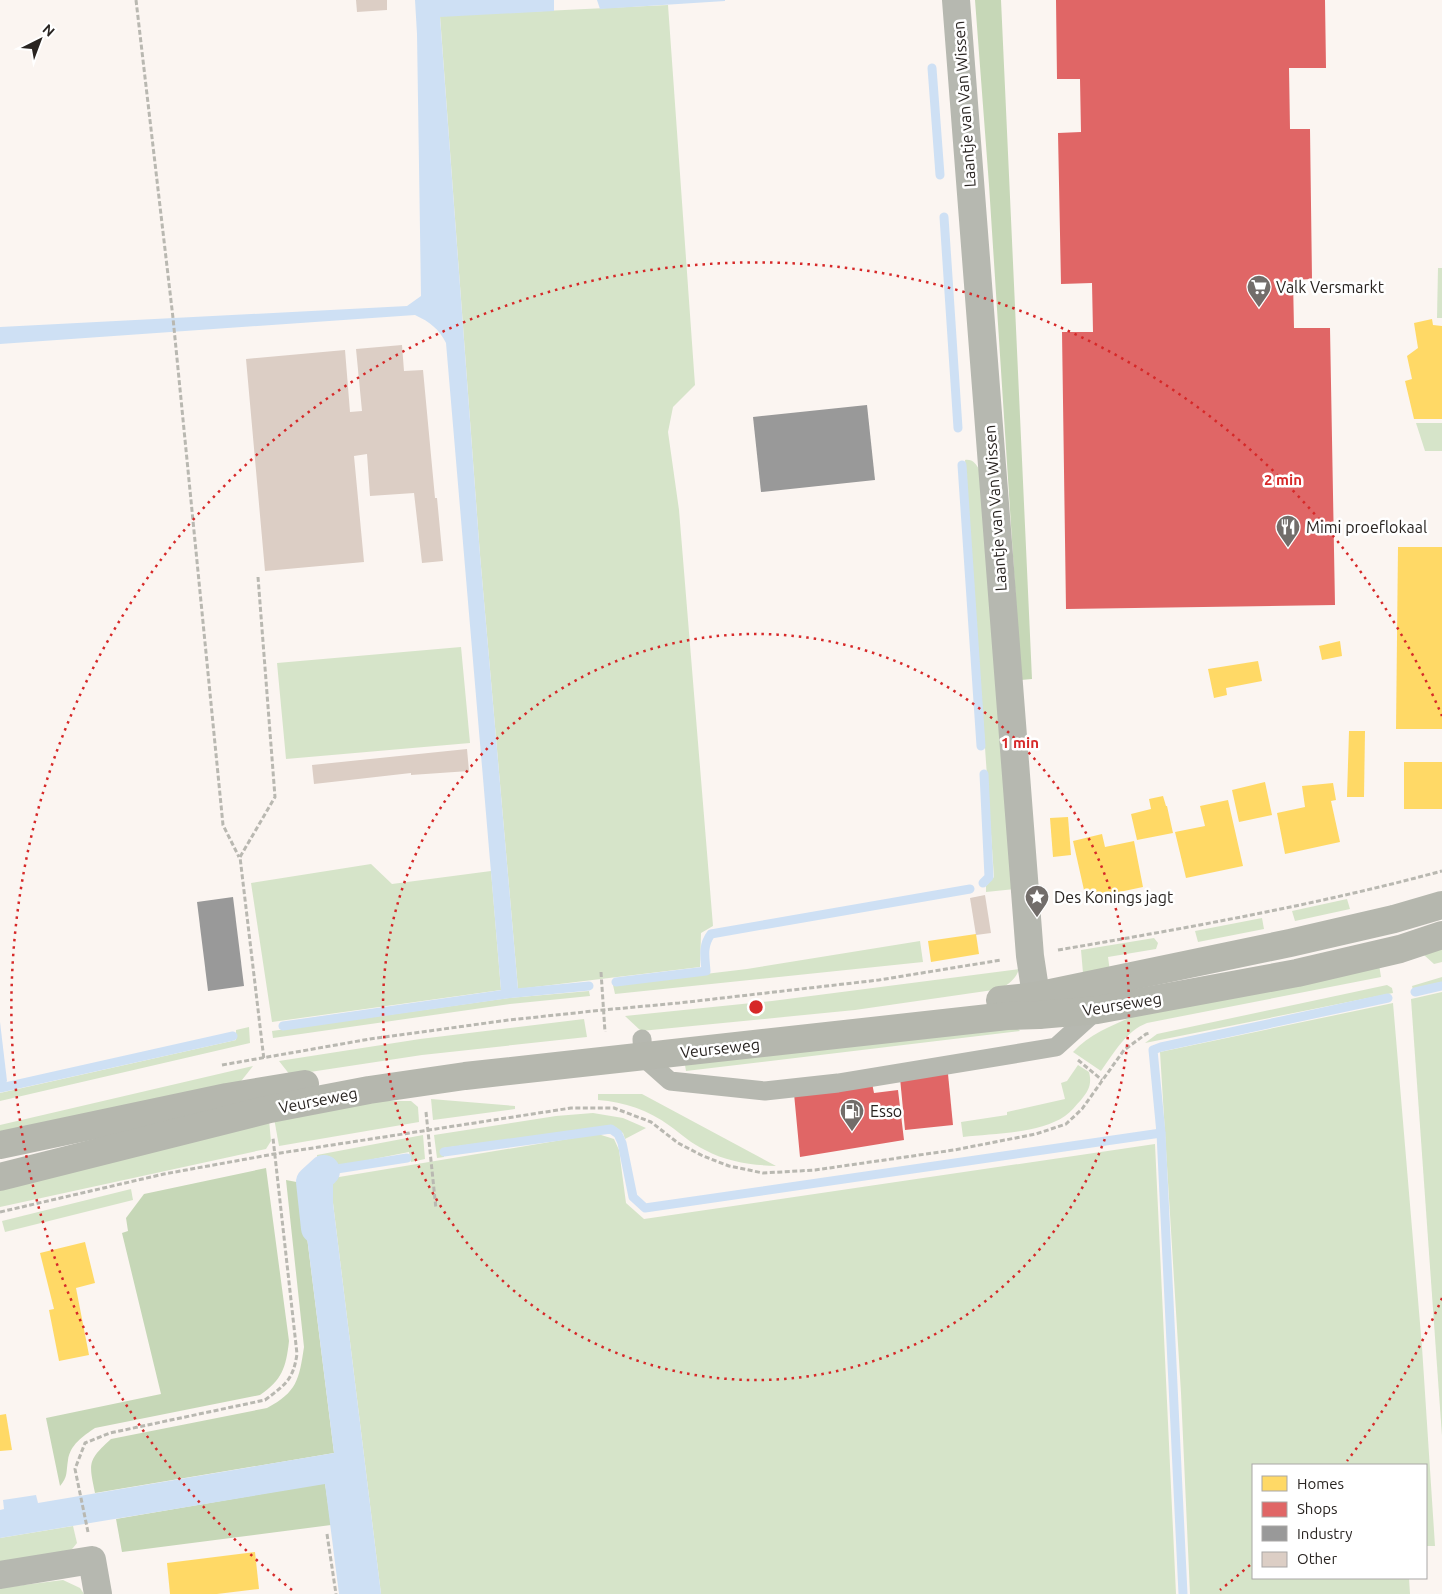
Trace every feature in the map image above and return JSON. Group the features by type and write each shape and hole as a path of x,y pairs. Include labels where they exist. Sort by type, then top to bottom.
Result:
{"main road":[{"name":"Veurseweg","path":"1095,997 1290,943 1394,919 1442,905"},
{"name":"Veurseweg","path":"0,1145 80,1127 269,1100 369,1090 606,1060 643,1048 924,1010 1038,1005 1296,973 1400,949 1442,935"},
{"name":"Veurseweg","path":"0,1177 370,1073 605,1044 643,1048"}],"street":[{"name":"Laantje van Van Wissen","path":"956,0 1030,956 1038,1005"},
{"path":"0,1575 92,1560 98,1594"}],"lane":[{"path":"643,1048 670,1081 765,1091 848,1082 1059,1045 1095,997"}],"path":[{"path":"87,1528 74,1469 85,1443 110,1434 265,1400 281,1388 294,1372 297,1354 240,857 223,825 173,318 136,0"},
{"path":"240,857 275,797 258,577"},
{"path":"218,1066 370,1038 879,980 1030,956 1248,915 1388,886 1442,871"},
{"path":"601,972 605,1044"},
{"path":"0,1212 164,1174 274,1154 571,1108 614,1108 651,1122 678,1143 703,1156 729,1166 763,1173 815,1170 954,1150 1036,1134 1066,1124 1082,1110 1102,1080 1059,1045"},
{"path":"423,1082 436,1209"},
{"path":"327,1534 336,1594"}],"green space":[{"path":"975,0 1001,0 1032,679 1021,680 989,185"},
{"path":"668,5 695,385 673,407 668,432 679,510 713,926 701,933 700,967 518,989 480,555 440,16"},
{"path":"1438,268 1442,268 1442,318 1437,318"},
{"path":"1416,423 1442,423 1442,451 1425,451"},
{"path":"965,460 974,462 980,471 1015,889 986,892 986,886 994,877"},
{"path":"461,647 470,743 286,759 277,663"},
{"path":"371,864 392,884 491,871 501,990 272,1022 251,883"},
{"path":"1347,899 1350,909 1295,921 1292,911"},
{"path":"1262,918 1264,929 1198,942 1195,931"},
{"path":"1154,938 1158,943 1156,949 1108,957 1110,972 1083,973 1081,950"},
{"path":"1442,940 1442,962 1434,964 1424,955 1425,950"},
{"path":"920,941 923,962 615,994 613,985 747,969"},
{"path":"1378,958 1381,977 1147,1023 1127,1037 1101,1071 1073,1052 1097,1033 1145,1011"},
{"path":"1019,969 1012,981 1000,989 855,1010 641,1031 625,1016 772,1001"},
{"path":"1442,977 1442,982 1413,990 1412,986"},
{"path":"1387,985 1392,988 1393,993 1145,1043 1157,1034"},
{"path":"589,991 590,996 510,1004 273,1038 272,1031 509,998"},
{"path":"1442,992 1442,1436 1411,999"},
{"path":"1393,1003 1422,1347 1435,1546 1427,1546 1427,1464 1252,1464 1252,1579 1409,1579 1410,1594 1190,1594 1181,1393 1160,1052"},
{"path":"584,1019 587,1037 422,1055 290,1075 279,1061 420,1039"},
{"path":"1013,1024 1020,1031 686,1071 685,1065"},
{"path":"249,1027 250,1043 0,1101 0,1093 236,1040 236,1030"},
{"path":"1078,1065 1089,1072 1089,1087 1081,1100 1065,1116 1054,1122 1029,1130 963,1137 961,1122 1007,1115 1007,1112 1065,1099 1061,1083 1067,1081"},
{"path":"253,1066 238,1085 0,1139 0,1125"},
{"path":"598,1094 642,1094 776,1166 739,1162 713,1154 696,1145 653,1115 627,1105 598,1100"},
{"path":"431,1099 515,1106 515,1109 433,1120"},
{"path":"362,1101 411,1101 418,1107 419,1122 279,1146 274,1118"},
{"path":"593,1113 623,1118 646,1128 625,1139 623,1133 610,1126 443,1148 444,1157 437,1158 434,1135 556,1116"},
{"path":"269,1120 271,1141 266,1149 0,1207 0,1188"},
{"path":"598,1134 614,1139 619,1150 626,1203 644,1219 1155,1144 1176,1594 381,1594 333,1203 333,1178"},
{"path":"423,1135 425,1159 411,1162 409,1152 318,1170 317,1155"},
{"path":"266,1168 289,1341 282,1372 273,1384 260,1395 95,1428 74,1445 69,1455 66,1477 60,1486 46,1418 161,1394 122,1233 128,1231 126,1218 144,1194"},
{"path":"286,1180 307,1184 306,1229 334,1453 95,1493 91,1469 92,1463 98,1452 111,1439 267,1408 285,1396 295,1384 304,1347"},
{"path":"131,1189 133,1200 5,1232 2,1221"},
{"path":"325,1483 331,1525 122,1552 116,1519"},
{"path":"73,1526 77,1543 68,1554 0,1565 0,1538"},
{"path":"63,1580 80,1588 84,1594 0,1594 0,1588"}],"water":[{"path":"415,0 554,0 554,11 440,17 480,555 518,989 509,998 501,990 446,343 437,330 430,323 415,315 0,344 0,327 407,306 421,296"},
{"path":"597,0 725,0 725,1 600,9"},
{"path":"0,1022 7,1081 0,1092"},
{"path":"333,1178 333,1203 381,1594 339,1594 325,1484 0,1538 0,1510 4,1509 3,1500 36,1495 38,1503 334,1453 306,1229 307,1184"}],"building: Homes":[{"path":"1432,319 1433,325 1442,326 1442,419 1414,419 1405,381 1412,379 1407,356 1418,348 1414,323"},
{"path":"1398,547 1442,547 1442,729 1396,729"},
{"path":"1340,641 1342,656 1322,660 1319,646"},
{"path":"1258,661 1262,681 1226,688 1227,695 1214,698 1208,669"},
{"path":"1349,731 1365,731 1364,797 1347,797"},
{"path":"1404,762 1442,762 1442,809 1404,809"},
{"path":"1265,782 1272,815 1239,822 1232,790"},
{"path":"1333,783 1336,800 1331,801 1340,842 1285,854 1277,813 1305,807 1302,786"},
{"path":"1163,796 1173,833 1137,840 1131,814 1151,809 1149,799"},
{"path":"1228,800 1243,866 1186,878 1175,832 1205,826 1200,806"},
{"path":"1068,817 1071,855 1053,857 1050,818"},
{"path":"1102,834 1105,847 1134,841 1143,887 1086,899 1073,841"},
{"path":"976,934 979,954 931,962 928,941"},
{"path":"85,1242 95,1283 76,1288 89,1355 59,1361 49,1310 54,1309 40,1253"},
{"path":"6,1414 12,1450 0,1451 0,1415"},
{"path":"255,1552 259,1589 217,1594 170,1594 167,1563"}],"building: Shops":[{"path":"1056,0 1325,0 1326,68 1289,68 1290,129 1310,129 1312,279 1293,280 1294,328 1330,328 1335,605 1066,609 1062,332 1093,332 1092,283 1061,284 1058,133 1081,132 1080,79 1057,79"},
{"path":"870,1073 874,1093 898,1090 904,1140 800,1157 793,1083"},
{"path":"948,1074 953,1125 905,1130 900,1078"}],"building: Industry":[{"path":"867,405 875,480 761,492 753,417"},
{"path":"233,897 244,986 208,991 197,902"}],"building: Other":[{"path":"356,0 387,0 387,10 357,12"},
{"path":"402,345 404,371 423,370 443,561 422,563 414,493 370,496 367,454 354,456 364,562 265,571 246,359 345,350 350,412 362,411 356,349"},
{"path":"467,749 469,771 411,775 411,773 314,784 312,765"},
{"path":"985,895 991,933 976,935 970,898"}],"waterway":[{"path":"932,68 940,175"},
{"path":"944,217 958,428"},
{"path":"962,465 981,746"},
{"path":"983,883 989,877 984,774"},
{"path":"616,982 706,971 705,948 711,934 970,889"},
{"path":"283,1026 506,994 589,986"},
{"path":"1415,992 1442,986"},
{"path":"1183,1594 1161,1133 1153,1050 1388,998"},
{"path":"0,1088 233,1036"},
{"path":"444,1152 611,1129 618,1134 622,1143 633,1197 645,1208 1161,1133"},
{"path":"324,1171 407,1158"},
{"path":"317,1228 312,1182 324,1171"}],"place":[{"name":"Valk Versmarkt","path":"1259,308"},
{"name":"Mimi proeflokaal","path":"1288,548"},
{"name":"Des Konings jagt","path":"1037,918"},
{"name":"Esso","path":"852,1132"}]}
